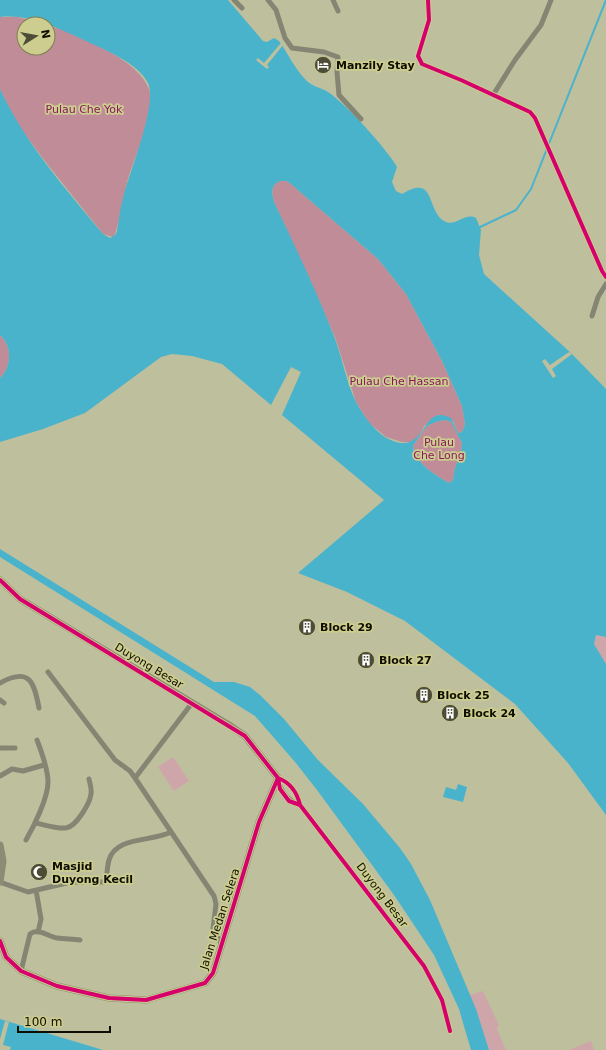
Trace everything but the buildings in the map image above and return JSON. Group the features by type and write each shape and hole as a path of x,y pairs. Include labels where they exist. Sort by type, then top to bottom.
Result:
{"street":[{"path":"234,0 242,8"},
{"path":"268,0 276,10 285,38 292,48 324,52 338,57 337,78 340,95 361,119"},
{"path":"333,0 338,11"},
{"path":"428,0 429,20 418,56 419,60 422,64 525,108 535,118 606,277"},
{"path":"494,95 515,60 541,25 551,0"},
{"path":"592,316 598,297 606,284"},
{"name":"Duyong Besar","path":"0,580 20,599 245,736 278,778 280,789 289,800 300,805 356,875 424,966 442,1000 450,1031"},
{"path":"48,672 114,760 130,771 214,896 216,904 213,929 222,945"},
{"path":"0,683 12,676 22,676 29,679 36,689 39,708"},
{"path":"135,778 192,703"},
{"path":"26,840 36,823 48,788 48,781 37,740"},
{"path":"0,748 16,748"},
{"path":"0,776 12,769 23,771 44,765"},
{"name":"Duyong Besar","path":"278,778 287,781 298,795 300,805"},
{"name":"Jalan Medan Selera","path":"0,941 6,957 20,971 44,982 74,991 124,1000 146,1000 205,983 213,973 259,822 278,778"},
{"path":"36,823 63,828 71,826 80,816 90,800 91,789 89,779"},
{"path":"0,845 3,861 0,882 28,892 71,882 106,882 109,860 117,848 124,843 155,839 172,832"},
{"path":"36,890 41,919 38,932"},
{"path":"20,971 30,934 38,932 55,938 80,940"}],"shaded area":[{"path":"596,635 606,637 606,664 595,647 594,639"},
{"path":"173,757 189,781 174,791 158,767"},
{"path":"483,991 499,1025 497,1029 506,1050 489,1050 470,995"},
{"path":"591,1041 594,1050 569,1050"}],"green space":[{"name":"Pulau Che Yok","path":"0,17 16,17 16,56 56,56 56,28 93,43 110,52 125,61 138,72 147,84 151,97 151,105 142,138 128,179 119,220 113,237 103,234 44,160 18,125 0,89"},
{"name":"Pulau Che Hassan","path":"280,181 287,181 378,259 406,294 442,361 462,406 465,424 462,432 458,433 453,421 439,415 424,426 419,436 411,442 402,442 386,437 369,423 356,402 335,337 274,202 272,193 273,187"},
{"path":"0,335 7,345 9,356 7,368 0,378"},
{"name":"Pulau Che Long","path":"446,420 451,422 462,443 453,480 449,483 426,468 418,458 413,446 429,425"}],"water":[{"path":"0,0 228,0 263,41 267,42 274,38 279,41 305,79 310,84 328,92 336,98 376,139 397,167 392,182 396,191 402,194 413,189 420,188 425,190 438,216 448,223 456,222 468,217 476,218 481,230 479,255 484,274 572,354 606,389 606,637 596,635 594,644 606,664 606,815 568,763 515,704 405,621 347,592 298,573 384,500 282,415 301,372 291,367 271,405 222,364 192,356 172,354 161,357 85,413 43,429 0,442 0,378 7,368 9,356 7,345 0,335 0,89 21,128 47,164 74,200 103,234 110,238 115,235 117,231 126,187 142,139 149,106 150,93 148,83 137,69 111,53 56,28 56,16 0,17","holes":["280,181 287,181 378,259 406,294 442,361 462,406 465,424 462,432 458,433 451,418 441,415 433,417 416,437 409,442 399,443 381,434 365,417 356,402 337,344 320,302 274,202 272,193 273,187","446,420 451,422 462,443 453,480 449,483 426,468 418,458 413,446 429,425"]},
{"path":"0,549 214,682 234,682 250,687 284,719 318,760 363,804 400,848 411,864 430,900 476,1009 489,1050 471,1050 459,1009 434,955 394,895 317,790 255,716 0,557"},
{"path":"458,784 467,787 463,802 443,797 446,787 456,790"},
{"path":"0,1019 103,1050 0,1050"}],"pier":[{"path":"281,43 283,45 267,65 269,67 267,69 256,60 258,58 264,63"},
{"path":"569,352 572,354 552,369 556,376 553,378 542,361 545,359 550,365"},
{"path":"5,1021 9,1022 3,1045 11,1047 10,1050 0,1050 0,1039"}],"waterway":[{"path":"478,228 516,210 531,189 606,0"}],"cycle path":[{"path":"428,0 429,20 418,56 422,64 461,80 530,112 535,118 602,271 606,277"},
{"path":"0,580 20,599 245,736 278,778 280,789 289,801 300,805"},
{"path":"278,778 293,788 300,805 424,966 442,1000 450,1031"},
{"path":"0,941 6,957 21,971 57,986 109,998 146,1000 205,983 213,973 259,822 278,778"}],"place":[{"name":"Manzily Stay","path":"323,65"},
{"name":"Block 29","path":"307,627"},
{"name":"Block 27","path":"366,660"},
{"name":"Block 25","path":"424,695"},
{"name":"Block 24","path":"450,713"},
{"name":"Masjid Duyong Kecil","path":"39,872"}]}
